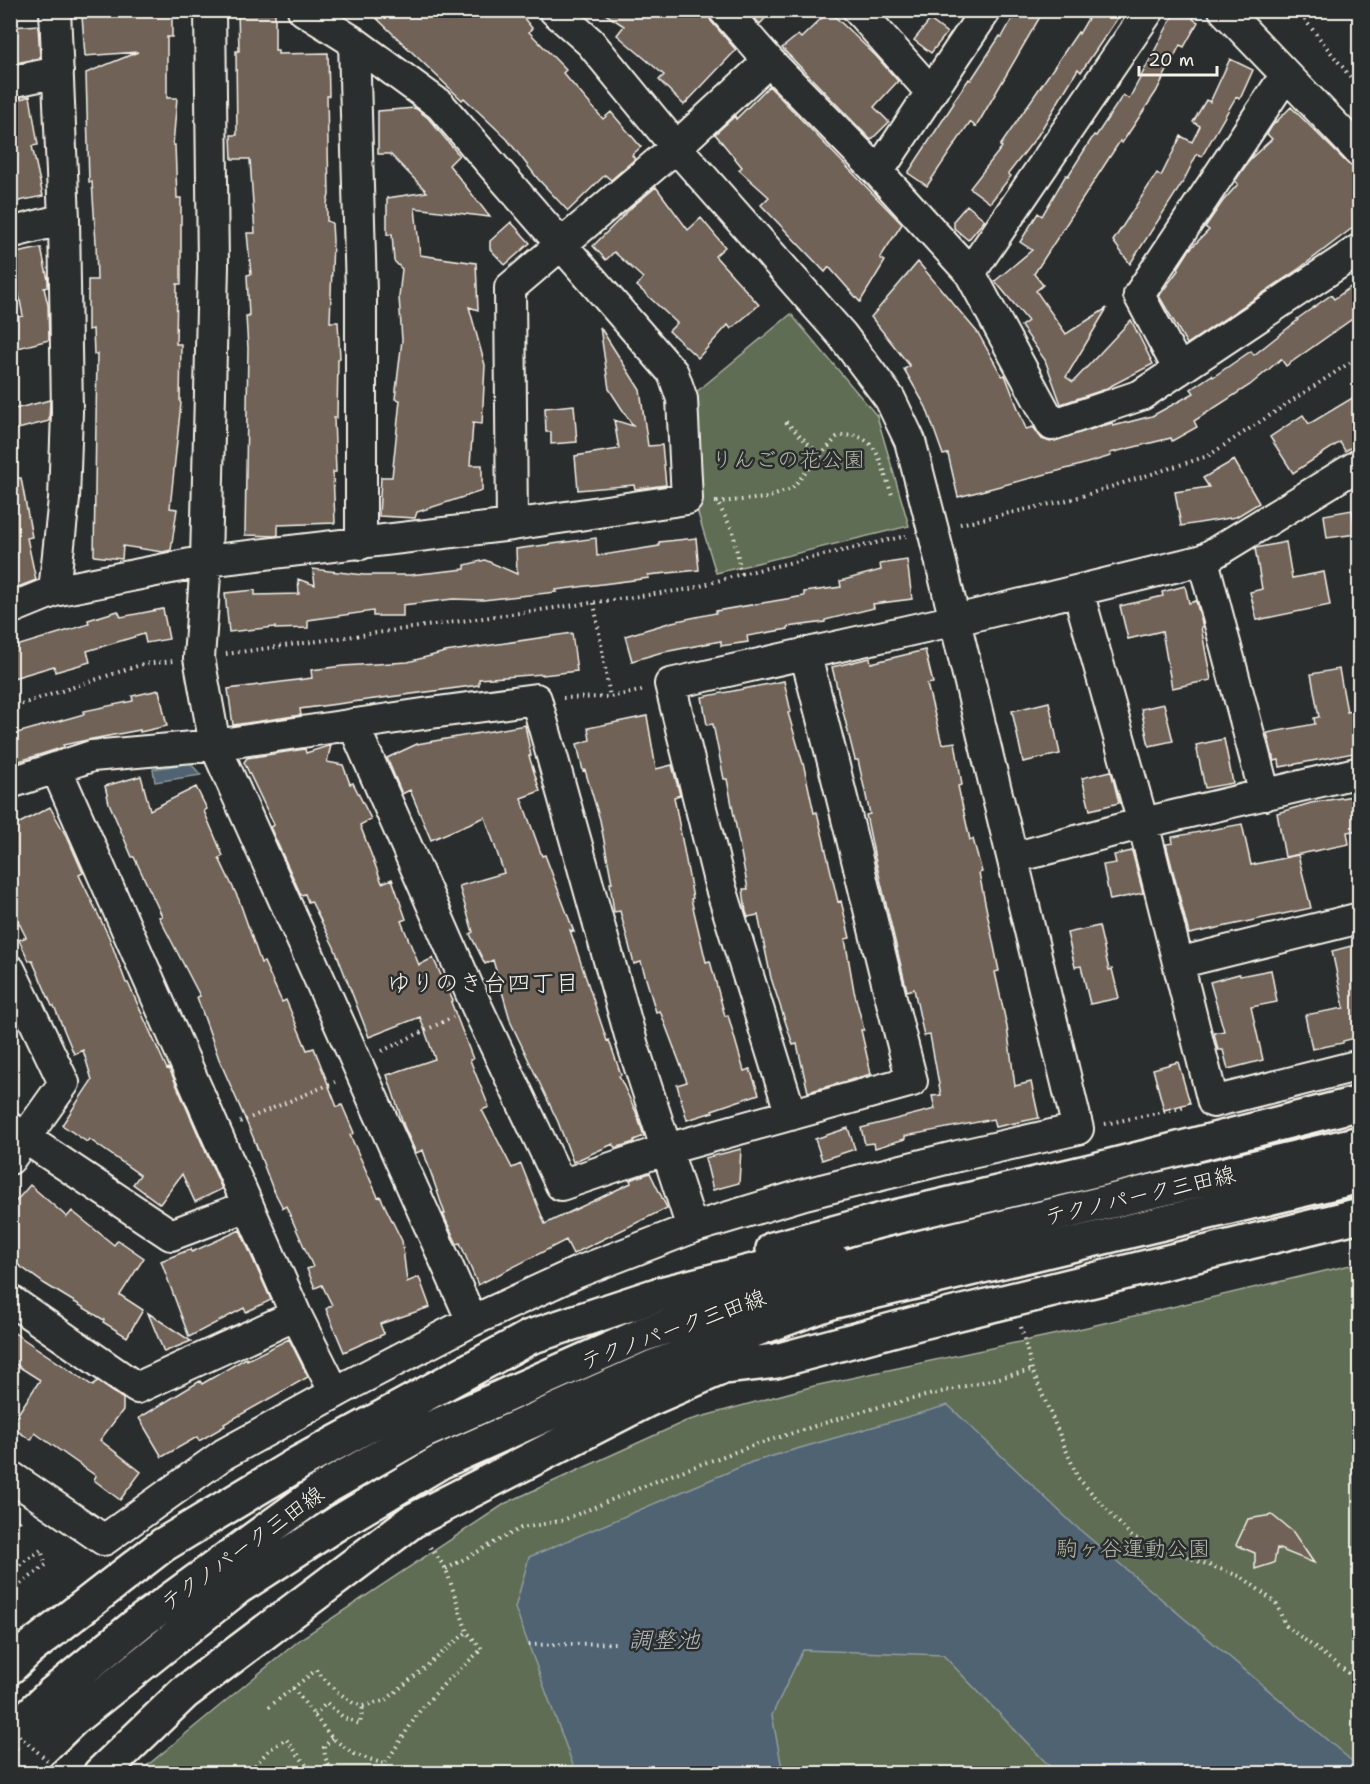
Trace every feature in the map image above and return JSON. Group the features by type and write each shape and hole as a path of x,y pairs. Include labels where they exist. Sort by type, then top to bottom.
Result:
{"main road":[{"path":"657,1295 733,1260 882,1220 1091,1171 1359,1103"},
{"name":"テクノパーク三田線","path":"10,1734 52,1694 105,1651 227,1557 323,1489 415,1437 642,1335 865,1261 1359,1143"},
{"name":"テクノパーク三田線","path":"16,1773 73,1719 237,1588 339,1522 440,1462 653,1367 831,1302 1359,1176"},
{"path":"723,1367 776,1361 918,1323 1359,1215"},
{"path":"10,1667 29,1648 163,1545 299,1463 530,1337 657,1295 797,1260 865,1261"},
{"path":"100,1773 184,1693 412,1521 647,1400 723,1367 910,1304 960,1272"}],"street":[{"path":"54,591 64,499 67,412 64,219 55,10"},
{"path":"210,10 213,266 206,561 199,658 215,745 472,1321"},
{"path":"10,609 54,591 206,561 512,525 687,499 682,399 673,373 440,105 354,42 303,10"},
{"path":"10,1476 104,1540 224,1454 472,1321 578,1272 692,1228 805,1194 1078,1129 956,620 919,533 910,441 890,399 842,335 676,147 590,42 554,10"},
{"path":"724,10 769,61 878,172 970,273 1052,425 1141,395 1359,249"},
{"path":"858,10 931,92"},
{"path":"878,172 986,10"},
{"path":"970,273 1149,10"},
{"path":"1224,10 1359,152"},
{"path":"354,42 361,293 361,544"},
{"path":"512,525 510,288 676,147 769,61"},
{"path":"10,82 58,72"},
{"path":"1179,370 1138,295 1285,76"},
{"path":"10,233 64,219"},
{"path":"791,1115 720,885 670,684 956,620 1203,560 1359,464"},
{"path":"1203,560 1264,795"},
{"path":"1078,591 1143,823 1212,1102 1359,1065"},
{"path":"353,724 476,1005 561,1185 667,1149 912,1081 876,944 832,753 805,653"},
{"path":"10,783 92,756 215,745 536,699 626,1025 692,1228"},
{"path":"56,768 296,1315 335,1393"},
{"path":"1013,858 1143,823 1359,772"},
{"path":"1178,963 1359,918"},
{"path":"10,970 64,1083 16,1142 171,1235 248,1206"},
{"path":"10,1300 137,1388 296,1315"}],"path":[{"path":"1297,10 1359,88"},
{"path":"10,708 143,664 690,589 741,574 1073,499 1208,456 1359,356"},
{"path":"786,422 821,456"},
{"path":"687,499 717,502 767,498 791,489 837,438 854,436 872,443 878,453 895,504"},
{"path":"717,502 733,531 741,574"},
{"path":"902,528 919,533"},
{"path":"594,603 610,697"},
{"path":"536,699 610,697 670,684"},
{"path":"216,1132 358,1067 476,1005"},
{"path":"1078,1129 1212,1102"},
{"path":"1014,1300 1032,1370 1078,1478 1132,1537 1242,1577 1276,1603 1285,1625 1359,1682"},
{"path":"384,1773 385,1764 421,1709 482,1649 467,1632 446,1569 521,1528 561,1521 671,1475 760,1443 856,1413 1032,1370"},
{"path":"10,1572 41,1550 46,1565 10,1592"},
{"path":"269,1707 316,1670 335,1690 353,1703 363,1706 386,1700 467,1632"},
{"path":"529,1645 616,1643"},
{"path":"293,1688 332,1738 354,1754 385,1764"},
{"path":"314,1715 327,1703 344,1718 360,1724 363,1706"},
{"path":"10,1728 63,1773"},
{"path":"332,1738 324,1747 325,1757 333,1773"},
{"path":"247,1773 269,1750 286,1739 313,1773"}],"green space":[{"name":"りんごの花公園","path":"791,314 877,416 909,526 716,573 694,500 695,393"},
{"name":"駒ヶ谷運動公園","path":"1359,1263 1359,1773 137,1774 302,1638 506,1503 686,1421 814,1386 1066,1332"}],"water":[{"path":"190,763 201,775 155,782 153,769"},
{"name":"調整池","path":"948,1405 1073,1524 1359,1767 1359,1773 1056,1773 943,1655 803,1650 772,1715 783,1773 576,1773 515,1608 529,1557 752,1462"}],"building":[{"path":"130,10 172,10 172,37 167,37 167,98 177,98 173,145 175,145 177,198 181,198 181,284 177,284 176,344 181,344 181,403 170,508 177,509 171,550 163,552 123,546 122,559 94,556 97,354 94,354 93,329 88,330 88,280 97,280 92,182 89,182 86,73 138,52 85,56 82,16"},
{"path":"238,10 275,10 275,50 278,50 278,54 328,53 329,195 327,221 332,223 333,241 330,322 338,322 340,358 338,359 337,418 334,418 335,523 278,525 278,535 275,536 245,535 248,348 246,316 249,316 247,275 251,274 247,233 255,233 250,159 232,159 231,135 237,135"},
{"path":"368,10 517,10 532,28 529,32 566,70 563,73 603,119 611,112 641,147 632,155 635,159 611,180 605,175 568,211 538,179 507,139 464,98 462,100"},
{"path":"599,10 707,10 711,21 736,50 684,105 659,80 664,75 617,35 624,26"},
{"path":"747,10 773,10 760,24"},
{"path":"1017,10 1044,10 976,127 970,122 927,186 908,173 953,102 969,79 971,80 1000,36 1002,37"},
{"path":"1093,10 1123,10 1081,72 1078,69 1038,135 1008,174 1011,176 990,203 970,188 1002,147 1000,146 1078,32 1079,34"},
{"path":"1176,10 1197,10 1193,19 1198,22 1184,47 1180,45 1156,92 1122,143 1120,141 1034,274 1043,285 1036,291 1066,334 1107,308 1066,377 1073,382 1131,320 1153,364 1103,390 1061,404 1045,360 1021,326 1028,321 995,281 1032,250 1020,242 1038,213 1042,216 1066,175 1068,176 1123,95 1129,99"},
{"path":"829,11 876,56 898,81 874,107 889,122 871,140 782,48 798,35 801,38"},
{"path":"930,20 947,33 931,53 914,40"},
{"path":"38,25 40,58 16,63 12,27"},
{"path":"1230,59 1253,70 1240,99 1236,97 1202,156 1197,154 1183,182 1130,264 1113,241 1157,173 1161,176 1181,136 1192,142 1200,126 1193,122 1206,100 1210,102"},
{"path":"769,86 902,224 880,258 885,261 860,302 829,267 825,272 761,205 769,197 739,170 742,167 715,134 735,116 736,119"},
{"path":"30,96 38,145 32,146 43,196 14,202 10,187 10,99"},
{"path":"1291,107 1348,164 1359,171 1359,223 1300,268 1187,344 1159,296 1179,269 1190,249 1209,230 1205,227 1238,184 1235,181 1251,158 1272,139 1267,134 1272,126"},
{"path":"415,108 428,118 459,155 449,165 490,217 415,208 420,255 476,263 478,310 469,307 485,365 482,424 473,423 470,465 482,465 482,491 417,512 415,518 379,516 381,477 392,477 400,400 395,399 402,340 399,297 402,269 394,261 392,234 387,235 387,198 427,192 390,154 378,154 378,111"},
{"path":"656,187 688,230 701,218 725,247 715,256 759,305 731,329 728,325 698,358 669,331 677,323 637,286 643,278 614,252 606,260 593,246 632,207"},
{"path":"967,205 985,220 968,240 954,228 954,220"},
{"path":"511,222 530,243 505,265 490,249 490,241"},
{"path":"41,248 48,280 48,287 44,288 48,305 49,340 10,350 10,322 19,320 18,317 23,316 11,254"},
{"path":"918,262 978,333 1002,376 1005,375 1026,429 1033,427 1042,439 1050,442 1112,423 1113,426 1152,416 1194,393 1191,389 1251,351 1254,355 1297,319 1331,295 1334,299 1359,281 1359,314 1286,366 1281,359 1250,385 1194,421 1197,427 1172,441 1171,438 1110,453 1111,456 1077,466 958,497 948,454 943,455 926,407 904,369 910,366 871,317"},
{"path":"600,327 640,390 648,446 662,445 666,485 635,489 634,485 578,490 575,456 619,449 614,420 633,426 609,389"},
{"path":"1359,394 1359,443 1345,451 1340,442 1293,473 1270,437 1303,415 1309,424"},
{"path":"50,400 49,421 10,431 10,410"},
{"path":"574,405 577,442 551,444 551,432 546,432 545,408"},
{"path":"1234,460 1259,503 1236,517 1181,526 1175,492 1209,487 1203,478"},
{"path":"10,478 21,478 32,537 27,538 36,580 10,590"},
{"path":"1352,510 1356,534 1327,538 1324,515"},
{"path":"596,538 597,556 659,546 659,542 696,538 699,570 648,575 649,578 555,590 557,592 403,605 403,616 373,616 373,611 308,620 308,628 275,629 275,627 229,632 225,593 255,590 255,595 299,594 298,579 315,585 313,569 364,575 410,575 465,569 465,565 485,560 517,574 516,549"},
{"path":"1286,542 1292,578 1324,572 1330,605 1257,620 1250,592 1262,589 1255,548"},
{"path":"907,560 912,599 873,604 874,608 825,620 825,622 747,636 748,642 721,646 721,641 659,653 632,661 625,636 672,622 716,613 716,611 804,596 804,592 841,587 840,581 881,570 880,564"},
{"path":"1185,586 1189,603 1196,601 1203,627 1201,627 1211,680 1172,688 1162,631 1128,639 1120,606 1163,596 1162,592"},
{"path":"163,609 169,639 146,643 144,634 87,651 90,662 55,672 54,666 10,679 10,648 89,624 88,620 118,611 121,617"},
{"path":"572,633 577,671 479,679 479,685 300,709 301,715 233,725 228,689 312,678 311,670 408,662 445,652"},
{"path":"925,650 933,683 927,684 942,744 955,742 962,785 958,786 970,840 973,839 982,872 979,873 999,971 995,972 1007,1027 1015,1086 1031,1082 1039,1118 995,1127 993,1119 905,1136 905,1139 875,1148 874,1143 865,1144 861,1128 935,1109 932,1096 941,1095 930,1035 924,1036 914,989 907,991 875,858 866,815 870,814 858,760 855,760 832,667 870,658 871,663"},
{"path":"1339,669 1347,712 1355,710 1359,752 1280,767 1279,760 1274,761 1267,733 1315,724 1314,718 1319,717 1311,674"},
{"path":"784,681 791,712 788,713 804,767 814,813 817,812 838,902 841,901 850,938 845,939 871,1074 808,1092 797,1044 793,1045 771,978 758,915 748,917 746,912 743,889 748,889 727,779 724,779 713,724 707,725 702,697"},
{"path":"159,690 167,726 63,745 64,747 10,764 10,735 84,714 84,711 133,701 132,696"},
{"path":"1049,702 1060,754 1023,762 1012,711"},
{"path":"1164,704 1173,741 1149,746 1141,709"},
{"path":"647,716 656,769 672,765 680,795 674,797 693,898 691,899 706,962 710,961 725,1016 728,1015 744,1071 750,1069 759,1094 687,1120 677,1085 687,1082 660,1011 656,1012 641,962 634,964 620,911 614,912 610,883 612,883 600,820 585,770 583,771 577,744 590,740 588,728"},
{"path":"525,725 531,756 529,756 540,791 521,798 542,856 545,855 574,932 570,930 607,1041 609,1040 621,1075 619,1076 636,1112 644,1136 615,1148 613,1144 573,1162 558,1122 511,1023 493,960 485,964 470,934 473,932 459,886 504,873 485,817 431,840 410,790 402,794 387,758 417,744"},
{"path":"1224,739 1233,783 1205,788 1196,745"},
{"path":"331,745 327,762 343,765 350,784 353,783 371,819 360,825 382,883 392,879 406,919 401,921 419,965 433,958 453,1001 451,1002 473,1059 470,1060 489,1107 482,1110 512,1168 521,1164 545,1224 631,1183 630,1180 650,1173 667,1208 573,1254 566,1240 478,1285 460,1243 457,1244 443,1214 445,1214 423,1150 416,1153 404,1126 387,1075 435,1059 420,1017 369,1037 334,947 311,901 308,902 305,894 301,895 270,827 274,825 244,762 247,758 305,749 306,753"},
{"path":"1111,771 1119,803 1090,810 1082,778"},
{"path":"141,776 150,810 196,787 207,809 204,811 223,856 219,858 239,900 261,963 264,962 282,1002 286,1000 307,1050 314,1048 337,1107 342,1105 354,1133 350,1135 378,1197 380,1196 402,1241 407,1282 419,1277 430,1307 380,1324 384,1334 344,1352 326,1309 332,1305 322,1285 315,1288 307,1269 313,1267 286,1206 283,1208 272,1187 219,1059 197,997 200,996 159,917 162,916 132,857 109,803 105,786"},
{"path":"1359,795 1359,830 1347,832 1349,844 1285,857 1277,813 1311,803"},
{"path":"50,807 69,841 83,873 79,875 109,937 126,983 128,983 167,1069 169,1068 222,1189 195,1202 182,1174 160,1204 133,1184 140,1175 89,1139 87,1142 62,1125 92,1080 83,1050 74,1054 32,960 29,961 19,940 26,937 10,905 10,828"},
{"path":"1242,824 1251,865 1298,855 1311,908 1189,934 1166,844 1173,843 1172,837"},
{"path":"1132,851 1143,893 1110,900 1103,865 1116,863 1114,855"},
{"path":"1099,926 1109,970 1112,969 1119,998 1090,1004 1081,966 1075,967 1067,933"},
{"path":"1359,944 1359,1037 1343,1041 1343,1043 1312,1049 1305,1015 1344,1008 1332,951"},
{"path":"1271,970 1277,1002 1251,1007 1263,1060 1228,1069 1223,1050 1218,1050 1214,1033 1224,1031 1210,982 1239,974 1240,976"},
{"path":"1178,1062 1190,1103 1164,1110 1153,1069"},
{"path":"848,1128 855,1149 822,1160 815,1139"},
{"path":"741,1149 739,1183 713,1190 705,1158"},
{"path":"30,1185 67,1217 72,1211 114,1245 118,1240 144,1258 120,1295 143,1310 127,1337 10,1259 10,1208"},
{"path":"240,1230 271,1300 246,1312 244,1308 189,1337 161,1261 191,1249 192,1252"},
{"path":"148,1313 191,1341 164,1352"},
{"path":"10,1330 93,1386 97,1381 123,1399 123,1410 100,1440 141,1472 120,1500 94,1480 96,1476 35,1433 31,1440 10,1426 40,1380 10,1361"},
{"path":"289,1339 308,1377 224,1424 225,1426 199,1441 197,1437 162,1457 139,1418 200,1381 202,1384 246,1358 247,1360"},
{"path":"1272,1515 1293,1532 1314,1563 1277,1548 1274,1563 1255,1569 1255,1553 1236,1545 1248,1519"}],"district":[{"name":"ゆりのき台四丁目","path":"483,983"}]}
